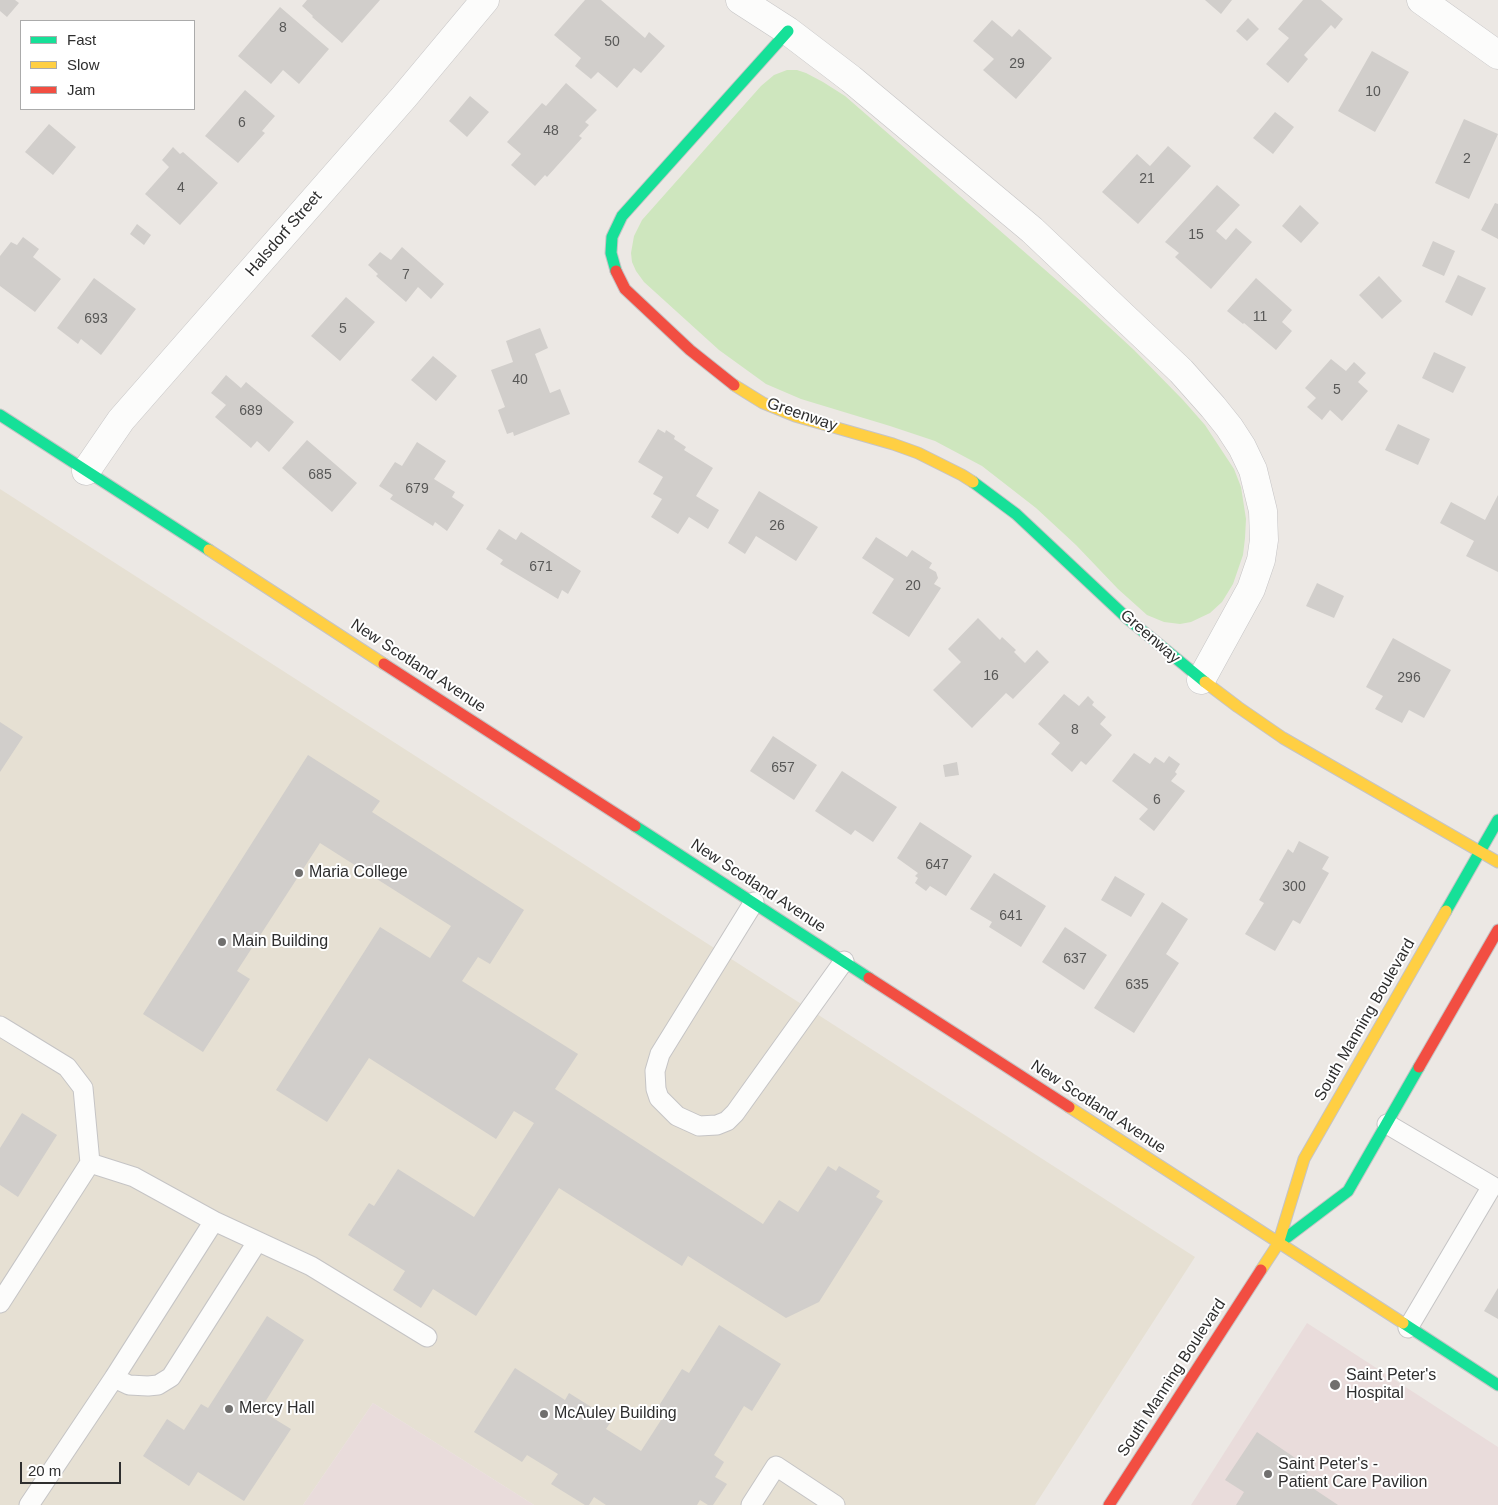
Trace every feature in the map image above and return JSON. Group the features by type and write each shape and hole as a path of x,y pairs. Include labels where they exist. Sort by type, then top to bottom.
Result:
{"street":[{"name":"Halsdorf Street","path":"86,471 121,420 404,97 485,0"},
{"path":"740,0 788,31 851,79 1032,230 1180,371 1213,407 1242,447 1253,470 1259,491 1263,511 1263,551 1251,589 1201,680"},
{"path":"1421,0 1498,55"},
{"name":"Greenway","path":"788,31 622,216 614,230 611,245 614,268 620,282 630,294 690,350 739,389 763,403 787,413 918,453 946,466 983,489 1016,514 1128,619 1201,680 1238,708 1283,738 1498,862"},
{"name":"New Scotland Avenue","path":"2,420 86,471 754,902 1498,1386"},
{"name":"South Manning Boulevard","path":"1109,1505 1278,1244 1304,1159 1498,820"},
{"name":"South Manning Boulevard","path":"1278,1244 1348,1191 1498,930"}],"lane":[{"path":"754,902 660,1054 655,1070 656,1089 659,1098 677,1116 699,1126 717,1126 727,1121 735,1113 844,961"},
{"path":"0,1026 67,1067 82,1088 90,1163 0,1303"},
{"path":"1387,1124 1492,1186 1408,1328"},
{"path":"90,1163 134,1177 214,1221 311,1266 427,1337"},
{"path":"30,1505 214,1221"},
{"path":"114,1378 129,1385 148,1386 158,1385 171,1377 257,1242"},
{"path":"751,1505 776,1466 835,1505"}],"shaded area":[{"name":"Maria College","path":"0,489 1195,1257 1035,1505 534,1505 373,1403 303,1505 0,1505"},
{"name":"Saint Peter's Hospital","path":"1307,1323 1498,1447 1498,1505 1191,1505"},
{"path":"373,1403 534,1505 303,1505"}],"green space":[{"path":"787,70 797,70 806,73 845,96 1082,302 1134,350 1205,425 1234,469 1241,487 1246,519 1243,555 1233,584 1222,602 1210,613 1191,622 1180,624 1164,622 1147,615 1036,508 982,466 935,441 801,399 766,384 719,350 644,282 636,271 631,253 634,236 642,220 761,86 774,75"}],"building":[{"path":"0,0 15,0 19,3 7,17 0,11"},
{"path":"307,0 380,0 342,43 302,6"},
{"path":"585,0 601,0 645,38 649,32 665,46 641,73 634,68 617,88 598,72 591,79 575,66 581,58 554,35"},
{"path":"1205,0 1232,0 1221,14"},
{"path":"1303,0 1321,0 1343,19 1335,29 1331,25 1304,55 1308,59 1288,83 1266,64 1289,38 1278,29"},
{"path":"280,7 329,49 299,84 283,70 271,84 238,56"},
{"path":"1248,18 1259,29 1247,41 1236,31"},
{"path":"992,20 1012,37 1019,29 1052,58 1016,99 983,70 994,59 973,41"},
{"path":"1372,51 1409,72 1375,132 1338,111"},
{"path":"566,83 597,110 585,122 589,125 579,136 582,138 547,177 545,175 535,186 511,165 521,154 507,142 542,103 546,106"},
{"path":"245,90 275,116 262,131 265,133 238,163 205,136"},
{"path":"470,96 489,112 467,137 449,121"},
{"path":"1275,112 1294,127 1273,154 1253,138"},
{"path":"1464,119 1498,134 1469,199 1435,183"},
{"path":"49,124 76,147 53,175 25,152"},
{"path":"1168,146 1191,166 1138,224 1102,192 1137,154 1150,166"},
{"path":"173,147 180,154 183,152 218,183 180,225 145,194 169,167 162,160"},
{"path":"1217,185 1240,205 1216,231 1226,240 1236,228 1252,242 1211,289 1175,257 1179,253 1165,242"},
{"path":"1495,203 1498,204 1498,239 1481,230"},
{"path":"1300,205 1319,223 1301,243 1282,226"},
{"path":"137,224 151,235 144,245 130,234"},
{"path":"23,237 39,249 33,257 61,279 35,312 0,286 0,256 11,242 17,245"},
{"path":"1433,241 1455,251 1444,276 1422,266"},
{"path":"402,247 444,284 431,299 418,287 406,302 376,276 378,274 368,265 380,252 391,260"},
{"path":"1458,275 1486,288 1472,316 1445,302"},
{"path":"1379,276 1402,301 1382,319 1359,295"},
{"path":"94,278 136,309 101,355 81,339 78,344 57,328"},
{"path":"1256,278 1292,310 1282,322 1292,331 1276,350 1227,311"},
{"path":"346,297 375,322 340,361 311,336"},
{"path":"540,328 548,348 535,354 550,393 560,389 570,414 514,436 513,432 507,434 498,410 505,407 491,370 513,362 506,341"},
{"path":"1434,352 1466,367 1453,393 1422,378"},
{"path":"433,356 457,376 436,401 411,380"},
{"path":"1331,359 1346,371 1354,362 1366,373 1358,382 1368,391 1342,421 1330,410 1322,420 1307,407 1316,398 1305,388"},
{"path":"226,375 241,388 246,382 294,422 269,452 257,441 251,448 215,417 226,405 211,393"},
{"path":"1398,424 1430,439 1418,465 1385,450"},
{"path":"658,429 665,433 666,430 675,436 674,439 686,447 684,450 713,468 696,496 719,510 708,529 689,517 678,534 651,517 662,499 653,494 663,477 638,462"},
{"path":"307,440 357,483 332,512 282,468"},
{"path":"417,442 446,461 434,479 455,492 452,497 464,505 447,531 435,522 433,526 390,499 393,495 379,486 395,462 402,466"},
{"path":"759,491 818,527 796,561 756,536 745,554 728,543"},
{"path":"1498,495 1498,572 1466,556 1474,541 1440,523 1451,502 1485,520"},
{"path":"499,529 516,540 521,532 581,571 568,594 562,590 558,599 500,564 503,560 486,549"},
{"path":"876,537 907,557 912,550 932,563 929,568 936,572 938,578 934,584 941,588 909,637 872,613 894,579 862,558"},
{"path":"1317,583 1344,596 1334,618 1306,606"},
{"path":"978,618 1000,640 1002,637 1016,650 1014,652 1025,663 1037,650 1049,662 1013,699 1006,693 972,728 933,690 961,662 948,649"},
{"path":"1393,638 1451,670 1424,718 1409,710 1402,723 1375,709 1383,696 1366,687"},
{"path":"1064,694 1079,706 1088,696 1094,702 1092,705 1106,717 1100,724 1112,735 1086,765 1081,761 1072,772 1051,754 1060,743 1038,724"},
{"path":"0,722 23,737 0,772"},
{"path":"773,736 817,765 794,800 750,771"},
{"path":"1134,753 1150,764 1155,757 1164,763 1169,756 1180,764 1175,772 1177,774 1171,781 1185,791 1154,831 1139,819 1148,809 1112,781"},
{"path":"308,755 380,801 372,812 524,910 490,964 478,957 462,981 578,1054 555,1089 763,1224 779,1200 798,1212 828,1166 836,1171 839,1166 880,1191 876,1197 883,1201 819,1302 786,1318 688,1256 682,1266 559,1188 476,1316 433,1289 421,1308 393,1290 405,1271 348,1235 369,1203 374,1206 398,1169 474,1217 534,1123 514,1111 496,1139 369,1058 327,1122 276,1090 380,927 430,958 451,926 320,843 237,971 250,979 203,1052 143,1014"},
{"path":"957,762 959,775 945,777 943,765"},
{"path":"842,771 897,807 873,842 855,830 851,835 815,811"},
{"path":"920,822 972,856 946,896 930,886 926,891 915,883 918,878 915,876 918,873 897,858"},
{"path":"1299,841 1329,857 1322,869 1329,873 1300,924 1293,920 1275,951 1245,934 1264,903 1259,900 1288,849 1293,853"},
{"path":"994,873 1046,906 1021,947 989,927 992,922 970,909"},
{"path":"1115,876 1145,894 1131,917 1101,900"},
{"path":"1162,902 1188,919 1166,954 1179,963 1134,1033 1094,1008"},
{"path":"1065,927 1107,955 1084,990 1042,962"},
{"path":"22,1113 57,1135 18,1197 0,1185 0,1148"},
{"path":"1498,1288 1498,1319 1484,1311"},
{"name":"Mercy Hall","path":"267,1316 304,1340 260,1410 291,1429 244,1501 198,1472 189,1486 143,1456 167,1419 184,1430 201,1404 208,1408"},
{"name":"McAuley Building","path":"719,1325 781,1364 752,1411 744,1406 714,1455 724,1462 715,1477 727,1484 713,1505 708,1505 700,1500 697,1505 606,1505 594,1497 589,1505 585,1505 551,1484 558,1474 527,1455 522,1462 474,1432 515,1368 565,1400 569,1393 612,1420 606,1429 641,1451 663,1417 655,1412 682,1369 689,1373"},
{"name":"Saint Peter's - Patient Care Pavilion","path":"1257,1432 1310,1468 1302,1481 1338,1505 1236,1505 1244,1492 1225,1480"}],"traffic: fast":[{"path":"616,271 611,253 612,237 622,216 788,31"},
{"path":"0,415 209,550"},
{"path":"973,482 1016,514 1128,619 1205,682"},
{"path":"1446,911 1498,820"},
{"path":"635,826 869,978"},
{"path":"1278,1244 1348,1191 1419,1067"},
{"path":"1403,1323 1498,1385"}],"traffic: slow":[{"path":"734,385 763,403 795,416 918,453 973,482"},
{"path":"209,550 384,664"},
{"path":"1205,682 1283,738 1498,862"},
{"path":"1261,1270 1278,1244 1304,1159 1446,911"},
{"path":"1069,1107 1403,1323"}],"traffic: jam":[{"path":"616,271 625,289 690,350 734,385"},
{"path":"384,664 635,826"},
{"path":"1419,1067 1498,930"},
{"path":"869,978 1069,1107"},
{"path":"1109,1505 1261,1270"}],"place":[{"name":"Maria College","path":"299,873"},
{"name":"Main Building","path":"222,942"},
{"name":"Saint Peter's Hospital","path":"1335,1385"},
{"name":"Mercy Hall","path":"229,1409"},
{"name":"McAuley Building","path":"544,1414"},
{"name":"Saint Peter's - Patient Care Pavilion","path":"1268,1474"}]}
